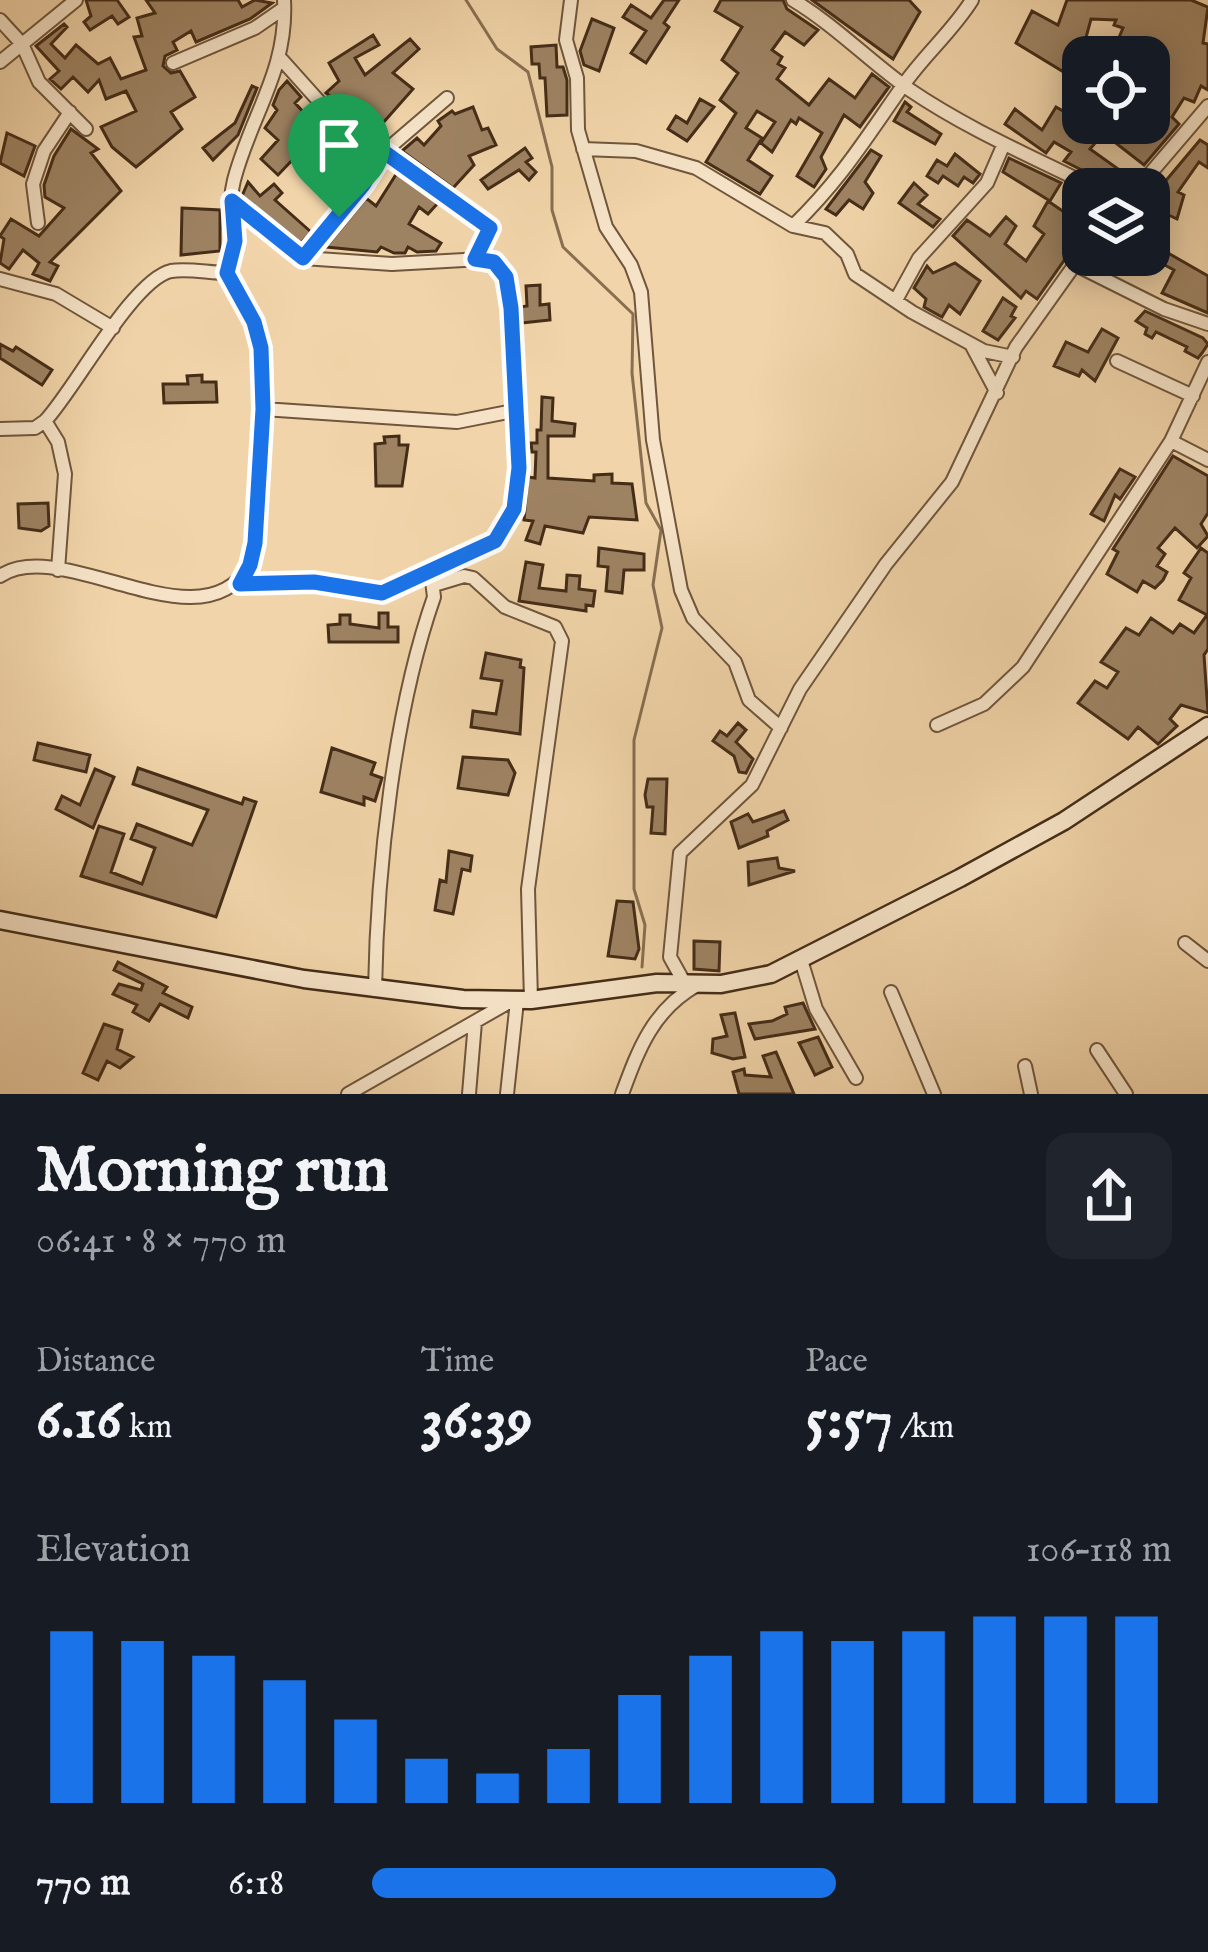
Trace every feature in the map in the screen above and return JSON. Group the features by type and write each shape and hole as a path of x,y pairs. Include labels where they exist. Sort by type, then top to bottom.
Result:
{"street":[{"path":"0,62 76,0"},
{"path":"571,0 566,40 577,78 577,120 606,227 632,265 641,292 652,440 685,604 735,662 749,700 781,728"},
{"path":"793,0 834,25 903,85 1003,146 1062,173"},
{"path":"793,226 842,176 903,85 952,32 972,0"},
{"path":"240,584 255,543 263,409 258,335 227,273 235,241 232,201 254,122 281,61 284,4"},
{"path":"173,63 255,28 284,4"},
{"path":"0,20 22,44 39,82 86,129"},
{"path":"281,61 312,97 490,228 475,259"},
{"path":"303,258 384,152 448,98"},
{"path":"1155,168 1208,106"},
{"path":"38,223 33,184 44,151 70,112"},
{"path":"896,300 920,258 987,183 1003,146"},
{"path":"583,149 636,151 686,163 793,226 831,238 848,254 855,274 971,345 1013,357"},
{"path":"0,576 12,568 58,570 130,589 180,594 209,594 240,584 314,582 382,593 427,569 480,552 506,527 518,490 518,410 506,277 494,262 392,264 303,258 232,201"},
{"path":"0,429 35,428 45,421 113,328 164,273 227,273"},
{"path":"685,983 670,957 680,853 744,796 853,610 952,482 1013,357 1066,276"},
{"path":"1108,276 1164,309 1208,324"},
{"path":"0,279 56,294 113,328"},
{"path":"971,345 997,392"},
{"path":"1117,361 1193,396"},
{"path":"938,725 967,715 1014,679 1171,442 1208,362"},
{"path":"263,409 457,422 518,410"},
{"path":"45,421 58,442 64,474 58,570"},
{"path":"1171,442 1208,460"},
{"path":"375,990 376,938 398,746 434,585 427,569"},
{"path":"434,585 473,578 506,608 555,627 562,641 506,1094"},
{"path":"622,1094 646,1033 660,1012 697,985 771,974 801,960 1064,821 1208,726"},
{"path":"0,920 375,990 520,1001 644,984 721,984"},
{"path":"1185,943 1206,956"},
{"path":"801,960 817,1009 856,1078"},
{"path":"891,992 934,1094"},
{"path":"348,1094 520,1001"},
{"path":"469,1094 475,1022"},
{"path":"1097,1050 1126,1094"},
{"path":"1025,1066 1031,1094"}],"building":[{"path":"86,0 117,0 129,17 118,24 112,16 90,30 84,22 91,16"},
{"path":"146,0 238,0 242,7 255,0 272,3 250,19 196,42 191,31 173,42 177,50 165,56 163,66 171,73 180,71 195,97 171,112 182,129 136,167 112,147 101,127 136,111 126,91 106,99 99,80 88,92 73,77 61,89 50,79 59,71 36,46 64,24 67,27 51,44 65,58 76,45 98,64 110,58 121,79 146,70 134,37 142,36 137,18 155,13"},
{"path":"664,0 679,0 664,23 669,27 646,63 631,53 646,31 623,17 631,5 651,18"},
{"path":"721,0 783,0 787,9 818,30 804,45 785,32 772,50 782,57 778,64 785,68 777,79 809,105 829,79 855,98 872,74 889,87 860,127 844,115 821,157 826,169 814,187 797,176 822,133 799,118 796,124 791,120 772,152 761,143 775,122 757,111 746,128 762,138 748,160 772,176 760,194 706,162 736,113 720,100 738,73 722,60 742,27 715,11"},
{"path":"812,0 909,0 920,12 893,59"},
{"path":"1067,0 1191,0 1208,7 1203,43 1208,44 1208,90 1201,86 1194,102 1184,98 1172,117 1179,124 1170,135 1170,36 1120,36 1123,28 1114,25 1116,20 1091,19 1086,36 1062,36 1062,71 1016,43 1032,11 1058,25"},
{"path":"592,19 614,28 599,71 584,65 580,51"},
{"path":"373,35 379,45 355,58 365,75 410,39 419,49 393,73 413,89 375,132 326,93 339,81 329,63"},
{"path":"556,45 557,67 563,67 567,80 567,115 547,116 545,78 540,78 539,64 532,64 531,47"},
{"path":"287,81 301,97 295,103 319,129 311,137 331,158 316,172 299,153 278,175 261,159 278,140 265,128"},
{"path":"252,86 257,88 238,135 213,160 203,148 235,123"},
{"path":"700,99 714,107 687,141 668,129 676,116 687,123"},
{"path":"905,102 911,107 907,112 941,134 935,144 894,121"},
{"path":"473,107 482,130 488,128 496,145 469,156 474,165 453,188 402,151 417,138 424,145 441,126 438,121 452,111"},
{"path":"1056,107 1062,110 1062,144 1094,144 1090,149 1117,168 1078,168 1064,161 1071,152 1054,142 1046,153 1005,124 1015,109 1042,130"},
{"path":"71,129 98,149 91,153 121,191 50,262 58,266 50,281 33,274 39,263 23,250 9,269 0,263 4,239 0,236 11,219 39,236 64,208 45,197 44,185"},
{"path":"7,133 35,146 24,176 0,163"},
{"path":"1200,140 1208,145 1208,168 1199,162 1178,192 1184,195 1177,219 1170,216 1170,176"},
{"path":"1117,144 1162,144 1144,165"},
{"path":"525,148 532,158 526,162 536,172 529,180 519,170 488,189 481,180"},
{"path":"871,150 881,156 865,182 873,193 863,209 849,200 836,215 826,209"},
{"path":"955,154 980,174 973,183 964,177 958,186 943,176 938,183 927,176 937,160 947,166"},
{"path":"1009,158 1061,183 1050,201 1003,172"},
{"path":"397,173 438,203 428,214 419,207 409,224 441,243 436,251 326,247 366,198 376,206"},
{"path":"248,182 260,196 274,184 282,193 275,200 311,232 301,243 242,196"},
{"path":"914,183 927,195 918,204 940,219 933,227 899,203"},
{"path":"1048,201 1062,211 1062,263 1037,299 1026,291 1021,298 953,236 967,220 990,236 1006,217 1016,226 1005,244 1026,261 1044,234 1034,226"},
{"path":"182,208 220,210 220,251 181,255"},
{"path":"1170,254 1208,276 1208,313 1162,293 1174,270"},
{"path":"955,263 980,281 960,314 949,305 942,317 924,307 926,299 914,288 927,266 933,273"},
{"path":"540,285 540,305 549,304 550,320 521,323 520,307 527,306 526,286"},
{"path":"1003,298 1016,307 1011,316 1015,318 998,340 983,331"},
{"path":"1145,311 1208,344 1198,358 1156,332 1152,338 1136,321"},
{"path":"1102,329 1118,338 1095,381 1082,370 1079,376 1054,366 1066,342 1088,352"},
{"path":"0,344 13,351 16,347 52,370 42,385 0,358"},
{"path":"202,375 202,382 216,382 217,402 164,403 163,384 188,384 187,376"},
{"path":"542,397 553,398 552,421 575,424 574,436 548,436 548,478 594,481 594,475 612,474 612,483 632,484 637,520 589,517 583,533 545,526 540,544 526,540 533,521 524,520 528,477 535,478 536,452 531,443 537,443 537,430 541,430"},
{"path":"399,436 399,445 408,445 402,486 376,486 375,444 385,443 384,437"},
{"path":"1173,456 1208,476 1208,513 1201,524 1208,536 1197,548 1175,528 1158,548 1165,554 1157,566 1167,572 1163,580 1155,588 1143,581 1137,592 1107,574 1118,552 1113,549"},
{"path":"1120,469 1135,477 1120,499 1115,495 1104,521 1091,514"},
{"path":"48,503 49,526 41,531 19,528 18,504"},
{"path":"599,548 644,554 644,570 624,570 622,593 606,591 608,567 598,566"},
{"path":"1201,548 1208,553 1208,649 1204,655 1208,713 1181,705 1170,719 1177,726 1158,744 1138,727 1128,739 1078,703 1095,681 1107,688 1118,672 1101,662 1126,628 1139,635 1151,618 1173,633 1180,624 1194,633 1207,615 1179,600 1191,578 1184,573"},
{"path":"526,562 543,565 539,588 566,591 567,575 580,576 579,589 595,591 593,606 586,605 586,611 519,601"},
{"path":"379,613 388,613 388,627 398,627 398,642 329,642 328,625 340,624 340,615 350,615 350,624 379,628"},
{"path":"486,653 521,660 520,734 471,727 473,711 496,714 502,681 481,678"},
{"path":"738,723 746,730 736,742 753,759 746,773 739,772 734,756 713,741 720,731 727,736"},
{"path":"38,743 90,755 86,772 34,760"},
{"path":"332,748 375,763 371,774 382,778 375,801 364,797 364,805 321,792"},
{"path":"463,757 508,760 515,773 508,795 458,788"},
{"path":"138,768 242,804 244,798 256,802 216,917 81,876 99,826 124,834 111,872 142,884 155,848 131,839 137,824 192,845 208,810 133,784"},
{"path":"95,769 114,777 93,828 56,809 62,796 80,805"},
{"path":"648,779 667,779 665,834 651,833 653,807 647,807 645,795"},
{"path":"784,811 788,820 767,831 768,836 739,848 731,822 748,814 753,822"},
{"path":"449,851 472,856 470,871 462,869 453,914 435,910 440,880 446,882"},
{"path":"777,858 779,868 795,871 749,885 748,862"},
{"path":"617,901 633,902 639,949 635,959 608,956"},
{"path":"694,941 720,942 719,971 694,969"},
{"path":"118,962 167,987 163,993 192,1007 188,1018 160,1004 149,1021 133,1012 137,1005 113,994 119,984 141,990 143,984 114,970"},
{"path":"803,1003 815,1029 755,1039 749,1024 772,1021 787,1014 785,1007"},
{"path":"735,1013 745,1057 712,1053 713,1039 727,1036 721,1015"},
{"path":"104,1024 122,1030 117,1049 133,1057 120,1068 107,1061 98,1080 83,1073"},
{"path":"818,1037 832,1067 815,1075 799,1043"},
{"path":"776,1052 794,1094 739,1094 733,1072 744,1069 745,1075 771,1077 763,1056"}],"waterway":[{"path":"466,0 497,49 528,72 552,167 552,210 563,247 633,314 632,373 646,503 661,530 653,585 662,628 634,740 634,889 645,925 642,967"}],"route":[{"path":"384,152 490,228 475,259 494,262 506,277 508,289 518,410 514,509 495,541 480,552 427,569 394,590 358,592 298,581 240,584 255,543 263,409 261,348 254,322 227,273 235,241 232,201 303,258 339,217 384,152"}]}
